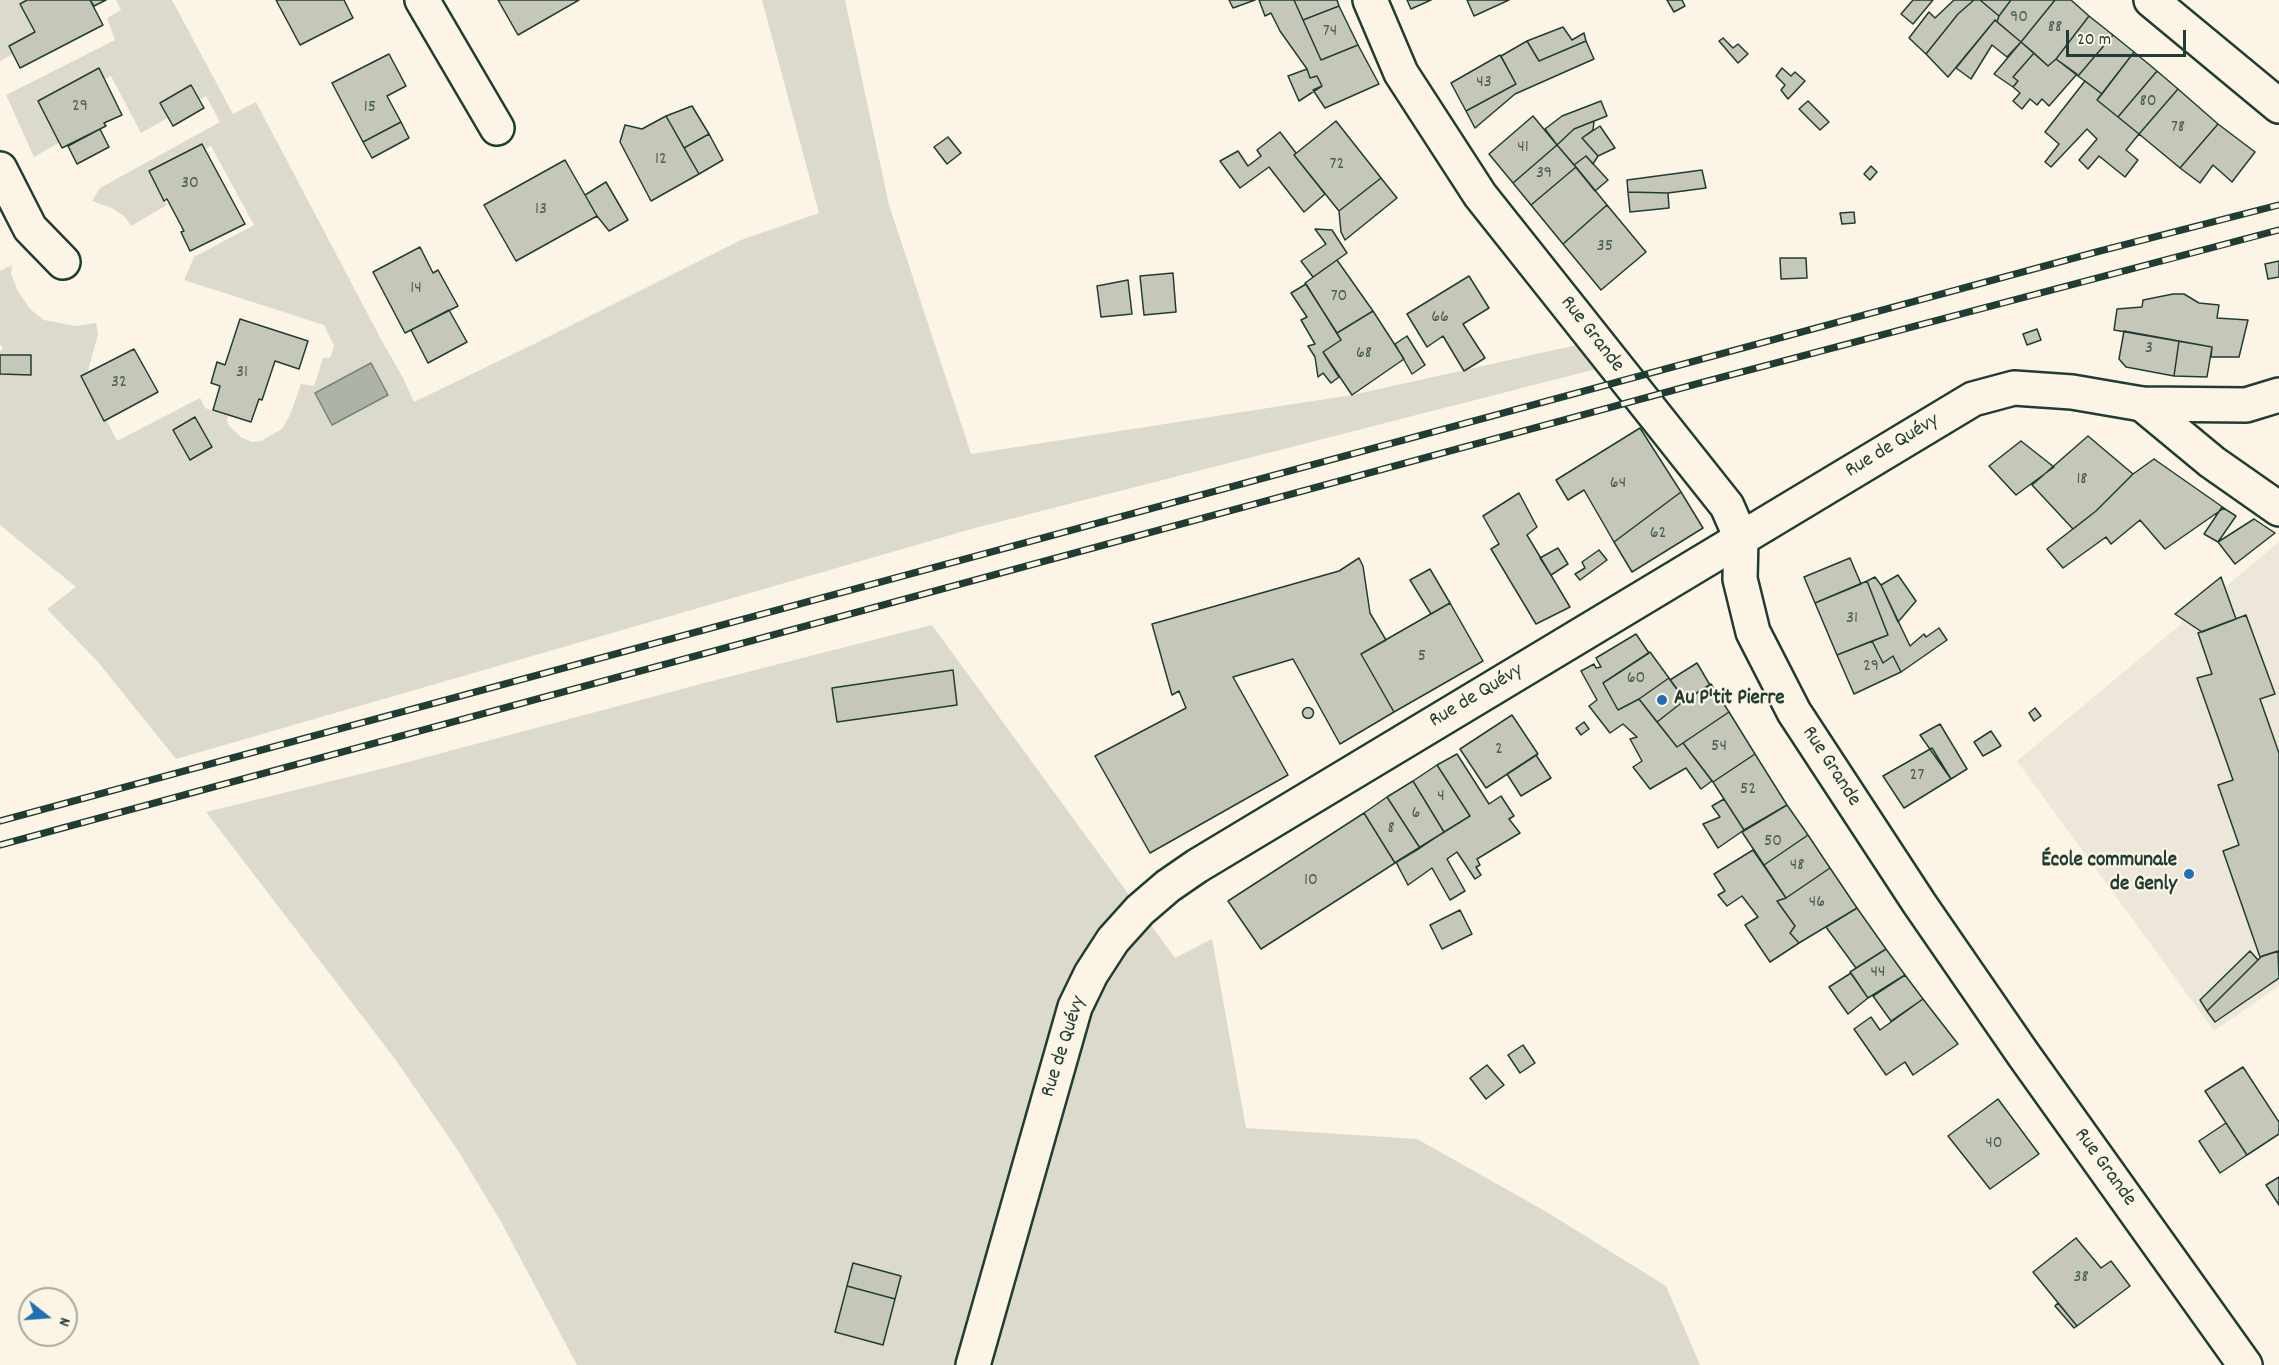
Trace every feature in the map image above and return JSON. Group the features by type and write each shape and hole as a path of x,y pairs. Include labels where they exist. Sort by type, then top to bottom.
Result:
{"street":[{"path":"423,0 497,128"},
{"name":"Rue Grande","path":"1370,0 1401,73 1480,195 1727,506 1741,538 1740,579 1753,632 1794,712 1919,903 2023,1054 2245,1365"},
{"path":"2151,0 2279,106"},
{"path":"0,169 30,228 63,261"},
{"name":"Rue de Quévy","path":"973,1365 1075,1006 1091,974 1113,940 1133,917 1168,886 1197,866 1973,399 2014,388 2072,392 2142,404 2246,405 2279,395"},
{"path":"2142,404 2212,462 2279,508"}],"shaded area":[{"path":"0,0 53,0 42,39 0,61"},
{"path":"116,0 172,0 233,114 256,102 414,402 741,240 819,213 762,0 845,0 889,205 971,454 1352,395 1590,342 1608,366 975,528 176,759 98,662 47,609 76,587 0,525 0,351 3,349 0,344 0,271 12,265 11,274 18,291 30,309 44,320 76,326 96,323 98,334 86,378 117,441 200,398 205,408 228,416 227,422 241,437 252,442 261,441 282,429 290,415 301,384 314,386 323,358 330,358 334,346 324,325 184,280 194,257 254,225 211,146 152,175 167,205 131,226 125,217 112,208 92,201 100,188 220,122 206,96 141,133 111,76 48,111 62,141 34,157 6,95 115,40 107,18 121,10"},
{"path":"371,363 388,395 332,425 315,393"},
{"name":"École communale de Genly","path":"2279,542 2279,986 2214,1031 2017,761"},
{"path":"932,625 1175,958 1212,939 1246,1128 1417,1139 1545,1211 1666,1286 1700,1365 577,1365 501,1222 457,1149 395,1059 206,812 393,766"}],"building":[{"path":"27,0 90,0 103,25 20,68 9,46 35,32 20,4"},
{"path":"90,0 106,0 94,6"},
{"path":"276,0 344,0 353,18 300,45"},
{"path":"498,0 579,0 518,35"},
{"path":"1229,0 1255,0 1233,8"},
{"path":"1259,0 1294,0 1321,60 1358,45 1379,84 1325,108 1313,90 1322,86 1317,76 1310,78 1307,69 1280,31 1271,13 1265,16"},
{"path":"1294,0 1337,0 1339,6 1303,20"},
{"path":"1407,0 1431,0 1411,9"},
{"path":"1467,0 1509,0 1474,16"},
{"path":"1667,0 1682,0 1685,6 1674,12"},
{"path":"1913,0 1933,0 1913,24 1901,14"},
{"path":"1954,0 1974,0 1958,14 1926,54 1909,38 1929,12 1935,18"},
{"path":"1974,0 1980,0 1999,16 1997,22 1995,20 1948,77 1926,54 1958,14"},
{"path":"1980,0 2011,0 1999,16"},
{"path":"2011,0 2055,0 2021,42 1997,22"},
{"path":"2055,0 2071,0 2089,16 2048,66 2021,42"},
{"path":"1339,6 1358,45 1321,60 1303,20"},
{"path":"2089,16 2113,35 2078,76 2056,59"},
{"path":"1995,20 2021,42 2007,57 1992,45 1971,79 1956,68"},
{"path":"1563,27 1572,40 1584,33 1586,41 1539,61 1527,41"},
{"path":"2113,35 2134,52 2102,94 2078,76"},
{"path":"1723,38 1733,48 1738,44 1748,54 1738,63 1719,41"},
{"path":"1527,41 1539,61 1586,41 1594,59 1515,94 1475,128 1466,111 1516,84 1501,56"},
{"path":"2021,42 2034,53 2013,77 2018,81 2013,87 1994,74"},
{"path":"2134,52 2157,71 2118,117 2097,100"},
{"path":"2034,53 2048,66 2056,59 2077,74 2049,106 2042,99 2037,105 2030,99 2022,109 2013,101 2020,93 2013,87 2018,81 2013,77"},
{"path":"389,54 406,86 387,96 401,122 363,142 332,83"},
{"path":"1500,55 1516,84 1466,111 1451,83"},
{"path":"99,68 122,115 104,123 106,126 62,148 38,101"},
{"path":"1782,68 1791,76 1795,72 1805,81 1788,99 1781,90 1785,85 1776,76"},
{"path":"1307,69 1310,78 1317,76 1322,86 1299,101 1288,76"},
{"path":"2157,71 2178,89 2139,134 2118,117"},
{"path":"2085,81 2102,94 2097,100 2139,134 2126,150 2138,160 2125,177 2099,156 2088,169 2079,160 2097,139 2087,129 2051,167 2045,162 2059,144 2045,132"},
{"path":"191,85 204,108 173,126 160,103"},
{"path":"2178,89 2218,124 2180,168 2139,134"},
{"path":"1601,101 1607,116 1574,129 1557,145 1545,129 1562,116"},
{"path":"1808,101 1829,122 1820,130 1799,109"},
{"path":"692,106 709,134 684,148 666,116"},
{"path":"666,116 699,174 651,201 620,142 625,125 642,129"},
{"path":"1533,116 1557,145 1513,183 1489,154"},
{"path":"1336,121 1381,178 1339,211 1294,155"},
{"path":"1594,121 1593,130 1582,138 1598,156 1593,164 1586,156 1574,165 1557,145 1574,129"},
{"path":"401,122 409,138 372,158 363,142"},
{"path":"2218,124 2255,152 2232,182 2213,165 2200,183 2180,168"},
{"path":"1600,126 1615,148 1598,156 1582,138"},
{"path":"100,129 109,147 77,164 68,146"},
{"path":"1280,132 1296,153 1294,155 1325,194 1304,212 1269,167 1240,188 1220,161 1238,151 1248,166 1261,156 1257,150"},
{"path":"709,134 723,160 699,174 684,148"},
{"path":"948,137 961,153 947,164 934,147"},
{"path":"202,144 245,224 190,251 181,232 184,231 167,199 164,201 149,171"},
{"path":"1557,145 1576,167 1531,205 1513,183"},
{"path":"1586,156 1608,180 1595,191 1574,165"},
{"path":"565,160 597,216 516,261 484,205"},
{"path":"1871,166 1877,172 1870,180 1864,174"},
{"path":"1576,167 1607,205 1563,244 1531,205"},
{"path":"1702,170 1706,188 1668,193 1628,192 1627,180"},
{"path":"1381,178 1397,198 1345,240 1341,232 1339,211"},
{"path":"606,182 628,220 609,231 585,195"},
{"path":"1628,192 1668,193 1669,208 1630,212"},
{"path":"1607,205 1646,252 1601,290 1563,244"},
{"path":"1854,212 1855,223 1842,224 1840,213"},
{"path":"1315,229 1332,230 1347,253 1313,277 1301,261 1326,244"},
{"path":"420,247 433,273 438,270 458,306 405,333 373,272"},
{"path":"1780,258 1806,258 1807,278 1781,279"},
{"path":"1337,260 1373,311 1337,333 1305,283"},
{"path":"2279,261 2279,277 2268,279 2265,264"},
{"path":"1173,273 1176,312 1144,315 1140,276"},
{"path":"1469,276 1489,308 1463,324 1485,358 1464,371 1443,336 1427,347 1407,314"},
{"path":"1128,280 1132,314 1101,317 1097,286"},
{"path":"1306,284 1341,340 1323,352 1339,377 1331,383 1323,373 1318,377 1315,357 1308,346 1315,344 1301,320 1307,317 1291,293"},
{"path":"2184,294 2199,303 2219,305 2217,318 2248,320 2239,357 2211,357 2212,347 2114,330 2117,309 2142,307 2143,300"},
{"path":"449,310 467,342 428,363 411,330"},
{"path":"1373,311 1404,359 1352,395 1323,352 1341,340 1337,333"},
{"path":"240,319 308,341 299,369 275,361 262,400 259,399 251,422 213,410 220,386 211,383 217,362 225,365"},
{"path":"2037,329 2041,340 2027,345 2023,334"},
{"path":"2124,331 2179,341 2174,376 2126,367 2119,359"},
{"path":"1407,336 1425,365 1412,374 1395,344"},
{"path":"2179,341 2212,347 2207,377 2174,376"},
{"path":"134,349 158,392 104,421 81,376"},
{"path":"0,355 31,355 31,375 0,374"},
{"path":"195,417 212,447 190,460 173,430"},
{"path":"1640,428 1681,492 1614,542 1584,490 1568,500 1556,480"},
{"path":"2088,436 2133,474 2096,511 2073,529 2032,485"},
{"path":"2021,441 2054,467 2016,495 1989,466"},
{"path":"2154,459 2224,508 2165,549 2140,520 2111,544 2106,537 2063,568 2047,549 2096,511 2133,474"},
{"path":"1681,492 1703,528 1632,572 1614,542"},
{"path":"1519,493 1537,527 1527,535 1570,607 1536,624 1491,549 1499,544 1483,516"},
{"path":"2222,507 2236,516 2218,542 2204,534"},
{"path":"2254,519 2275,533 2235,564 2218,542"},
{"path":"1558,548 1568,564 1551,575 1540,558"},
{"path":"1599,550 1607,560 1580,580 1575,574 1585,568 1582,562"},
{"path":"1359,558 1363,566 1370,613 1386,640 1361,654 1394,712 1340,744 1293,659 1233,677 1288,775 1150,853 1095,756 1186,708 1179,691 1172,695 1152,624 1339,571"},
{"path":"1850,558 1861,584 1815,603 1804,577"},
{"path":"1430,569 1450,603 1431,614 1410,580"},
{"path":"1898,575 1916,601 1898,622 1881,585"},
{"path":"1875,577 1910,646 1924,634 1926,637 1939,628 1947,640 1901,672 1893,656 1883,663 1872,641 1888,635 1867,581"},
{"path":"2221,577 2236,619 2202,632 2175,614"},
{"path":"1867,581 1888,635 1837,655 1815,603"},
{"path":"1450,603 1483,661 1394,712 1361,654"},
{"path":"2246,615 2275,694 2260,699 2279,753 2279,951 2260,957 2223,851 2239,845 2218,785 2233,780 2197,678 2212,674 2198,633"},
{"path":"1636,634 1649,653 1603,683 1618,710 1639,699 1677,747 1683,743 1712,781 1701,789 1686,768 1650,789 1633,767 1642,761 1630,739 1637,737 1623,724 1610,733 1589,706 1597,700 1581,671 1594,664 1596,668 1601,667 1596,658"},
{"path":"1872,641 1883,663 1893,656 1901,672 1854,694 1837,655"},
{"path":"1650,652 1669,678 1639,699 1618,710 1603,683"},
{"path":"1697,663 1710,685 1685,700 1670,680"},
{"path":"953,670 957,705 837,722 832,688"},
{"name":"Au P'tit Pierre","path":"1669,678 1685,700 1657,722 1639,699"},
{"path":"1711,684 1729,712 1677,747 1657,722 1685,700"},
{"path":"1308,707 1314,713 1308,719 1302,713"},
{"path":"2035,708 2041,716 2034,721 2029,713"},
{"path":"1729,712 1755,754 1713,782 1683,743"},
{"path":"1512,715 1538,754 1486,788 1460,749"},
{"path":"1584,722 1589,729 1581,735 1576,728"},
{"path":"1940,724 1967,769 1951,779 1920,735"},
{"path":"1991,731 2001,746 1983,756 1974,742"},
{"path":"1932,748 1951,779 1904,808 1883,776"},
{"path":"1457,754 1489,804 1501,796 1514,816 1509,819 1520,833 1477,859 1480,865 1476,867 1481,875 1475,879 1457,852 1447,859 1465,891 1450,900 1432,868 1408,885 1396,862 1470,816 1437,765"},
{"path":"1755,754 1787,805 1744,830 1713,782"},
{"path":"1536,755 1551,778 1521,796 1507,774"},
{"path":"1437,765 1470,816 1444,832 1413,781"},
{"path":"1413,781 1444,832 1420,848 1387,797"},
{"path":"1387,797 1420,848 1395,863 1364,813"},
{"path":"1724,799 1744,830 1718,848 1703,824 1720,817 1712,806"},
{"path":"1787,805 1808,835 1764,865 1742,832"},
{"path":"1364,813 1395,863 1261,949 1228,901"},
{"path":"1808,835 1830,868 1786,898 1764,865"},
{"path":"1753,850 1786,898 1777,901 1795,926 1790,933 1799,943 1770,962 1745,925 1758,917 1742,896 1727,906 1718,895 1725,891 1714,874"},
{"path":"1830,868 1857,908 1799,943 1790,933 1795,926 1777,901 1786,898"},
{"path":"1857,908 1886,949 1856,968 1826,927"},
{"path":"1460,910 1472,934 1442,949 1430,925"},
{"path":"1886,949 1905,975 1868,998 1850,972"},
{"path":"2250,951 2258,960 2207,1011 2200,1000"},
{"path":"2278,951 2279,978 2215,1022 2207,1011 2262,956"},
{"path":"1851,973 1868,998 1848,1014 1829,987"},
{"path":"1905,975 1923,999 1891,1021 1873,996"},
{"path":"1923,999 1958,1044 1913,1075 1905,1062 1886,1075 1854,1029 1871,1017 1880,1030"},
{"path":"1523,1045 1535,1063 1520,1073 1508,1055"},
{"path":"1487,1065 1504,1085 1486,1099 1470,1078"},
{"path":"2243,1067 2279,1122 2279,1134 2247,1155 2205,1091"},
{"path":"1998,1099 2039,1154 1990,1189 1948,1136"},
{"path":"2226,1123 2247,1155 2220,1173 2199,1141"},
{"path":"2279,1177 2279,1205 2266,1185"},
{"path":"2076,1238 2101,1268 2111,1261 2130,1286 2077,1326 2033,1272"},
{"path":"853,1263 901,1276 895,1299 847,1286"},
{"path":"847,1286 895,1299 883,1345 835,1332"},
{"path":"2058,1303 2077,1326 2074,1328 2055,1306"}],"railway":[{"path":"0,821 2100,251 2279,205"},
{"path":"0,845 1700,383 2279,230"}],"place":[{"name":"Au P'tit Pierre","path":"1662,700"},
{"name":"École communale de Genly","path":"2189,874"}]}
